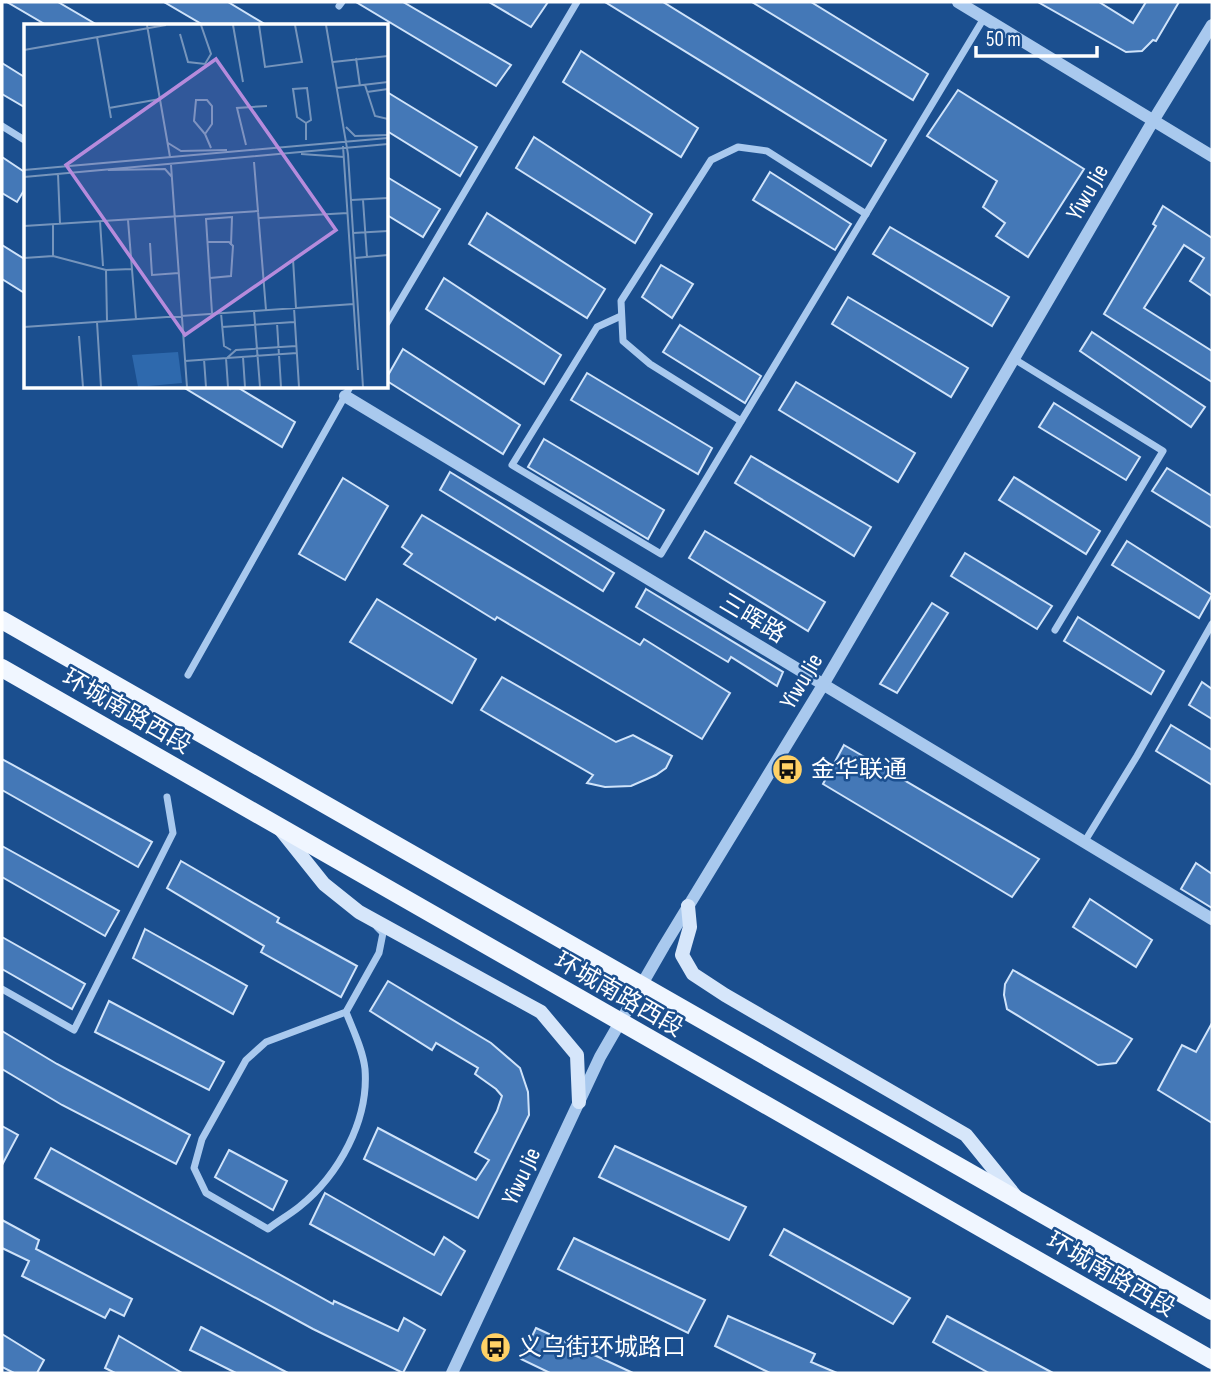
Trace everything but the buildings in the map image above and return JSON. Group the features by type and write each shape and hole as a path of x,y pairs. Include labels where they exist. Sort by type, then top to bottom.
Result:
{"main road":[{"name":"环城南路西段","path":"2,620 1212,1311"},
{"name":"环城南路西段","path":"2,668 1212,1360"},
{"path":"276,825 324,884 367,916 541,1012 577,1055 579,1102"},
{"path":"688,906 690,927 682,955 693,974 966,1135 1020,1202"}],"street":[{"path":"388,321 577,2"},
{"path":"958,2 1212,156"},
{"path":"621,316 597,327 512,465 661,554 984,18"},
{"name":"Yiwu Jie","path":"453,1373 600,1057 1212,25"},
{"path":"2,127 24,140"},
{"path":"741,421 650,364 623,341 621,301 711,160 738,147 767,151 866,215"},
{"path":"1014,359 1163,451 1055,630"},
{"path":"188,675 347,391"},
{"name":"三晖路","path":"347,391 823,685 1212,919"},
{"path":"1085,841 1138,756 1212,624"},
{"path":"2,989 74,1030 173,833 166,797"},
{"path":"346,1012 365,1067 365,1098 358,1126 343,1155 327,1177 301,1206 268,1229 206,1193 194,1168 202,1139 246,1060 266,1042 346,1012 379,953 383,933 367,916"}],"place":[{"name":"金华联通","path":"788,769"},
{"name":"义乌街环城路口","path":"495,1347"}]}
